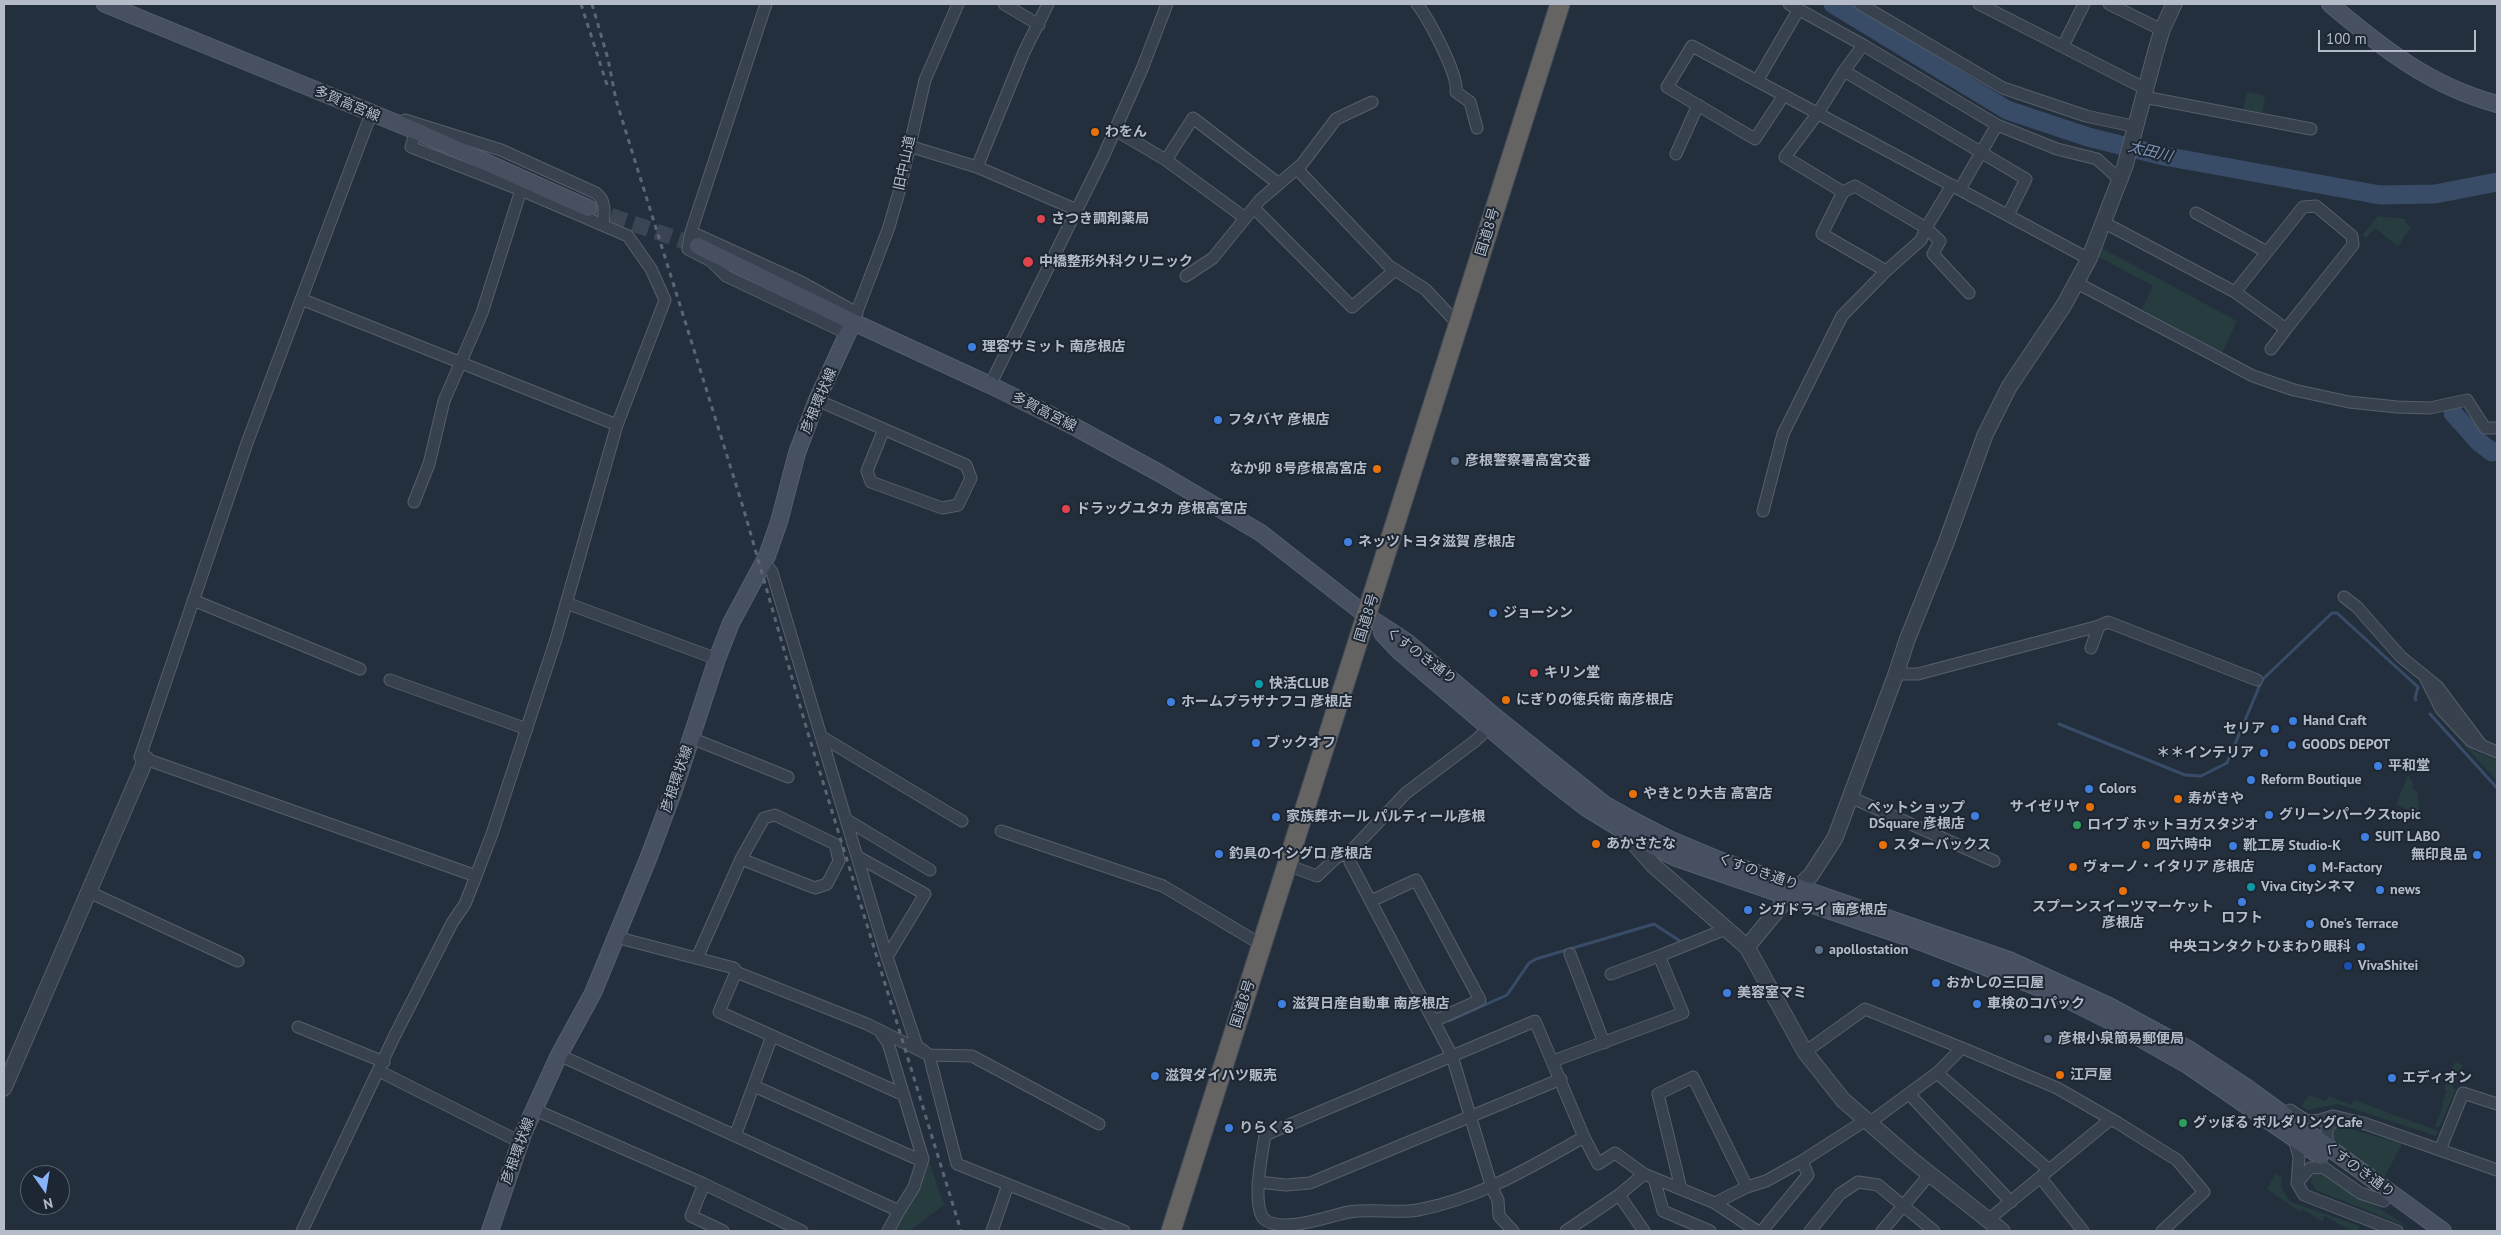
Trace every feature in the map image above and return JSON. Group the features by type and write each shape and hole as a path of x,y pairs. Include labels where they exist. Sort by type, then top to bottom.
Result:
{"highway":[{"name":"国道8号","path":"1171,1231 1560,4"}],"main road":[{"name":"多賀高宮線","path":"105,4 416,131 588,208"},
{"path":"2330,4 2362,31 2418,71 2450,88 2497,104"},
{"name":"多賀高宮線","path":"694,239 853,323 990,385 1152,469 1261,533 1367,616"},
{"name":"彦根環状線","path":"490,1231 520,1142 534,1109 559,1055 593,993 648,859 717,659 731,623 764,562 779,522 797,453 817,400 853,323"},
{"name":"くすのき通り","path":"1367,616 1407,642 1493,724 1585,807 1624,831 1676,858 1795,891 1990,953 2062,982 2190,1050 2246,1087 2332,1151 2402,1208 2425,1231"},
{"name":"くすのき通り","path":"1493,724 1604,804 1669,839 1795,891 1996,969 2058,995 2106,1019 2189,1066 2384,1201 2402,1208 2443,1231"}],"street":[{"path":"694,239 766,4"},
{"name":"旧中山道","path":"853,323 889,227 925,80 958,4"},
{"path":"1004,4 1039,25"},
{"path":"977,167 1024,52 1048,4"},
{"path":"990,385 1077,210 1142,69 1167,4"},
{"path":"1417,4 1427,17 1447,60 1457,85 1456,92 1470,102 1478,128"},
{"path":"1860,4 2003,88 2086,116 2136,129"},
{"path":"1979,4 2063,46 2145,93 2311,129"},
{"path":"2063,46 2084,4"},
{"path":"2109,4 2162,30"},
{"path":"1747,946 1811,875 1835,838 1907,640 1946,543 1985,435 2001,402 2077,284 2090,259 2126,162 2162,30 2174,4"},
{"path":"1758,81 1794,6 1863,44 1997,125 2057,149 2097,159 2120,180"},
{"path":"1843,192 1785,157 1818,113 1863,44"},
{"path":"1784,95 1755,138 1667,87 1692,46 1818,113 2090,259"},
{"path":"1844,71 2026,178 2008,215"},
{"path":"1186,276 1213,258 1254,208 1297,169 1336,119 1372,102"},
{"path":"1676,154 1698,105"},
{"path":"476,876 140,756 247,443 301,299 376,116 394,117 429,126 501,150 596,193 602,198 604,205 603,226"},
{"path":"1166,160 1194,118 1279,184"},
{"path":"1763,511 1783,434 1842,316 1921,240 1926,228 1982,151 1997,125"},
{"path":"1114,130 1166,160 1245,218"},
{"path":"302,1231 452,923 465,904 476,876 527,730 617,425 665,300 651,269 635,243 628,236 411,146 416,131"},
{"path":"909,146 977,167 1077,210"},
{"path":"1297,169 1396,270 1425,290 1459,325"},
{"path":"1886,272 1822,234 1843,192 1854,186 1926,228 1940,241 1933,254 1969,293"},
{"path":"414,502 429,464 444,401 482,313 521,190"},
{"path":"2235,292 2303,207 2316,206 2352,236 2353,245 2271,349"},
{"path":"1254,208 1352,307 1396,270"},
{"path":"2196,213 2267,252"},
{"path":"2103,222 2235,292 2286,329"},
{"path":"2077,284 2253,376 2294,390 2349,402 2430,408 2467,400 2485,428 2497,428"},
{"path":"301,299 617,425"},
{"path":"817,400 884,429 966,465 971,478 958,505 942,508 871,482 867,471 884,429"},
{"path":"764,562 772,572 887,957 917,1046 929,1055 957,1164 1103,1227 1124,1231"},
{"path":"2344,597 2357,606 2401,656 2425,678 2441,709 2471,741 2497,752"},
{"path":"193,600 360,669"},
{"path":"566,603 717,659"},
{"path":"1896,674 1918,674 2108,622 2257,680"},
{"path":"2091,648 2099,626"},
{"path":"390,680 527,730"},
{"path":"1287,866 1318,876 1337,857 1349,852 1406,793 1493,724"},
{"path":"822,737 962,821"},
{"path":"691,738 788,777"},
{"path":"4,1088 146,759"},
{"path":"1850,797 1994,861"},
{"path":"697,958 741,859 764,818 776,814 835,844 839,861 827,884 815,888 741,859"},
{"path":"847,820 930,870"},
{"path":"1002,831 1163,886 1262,945"},
{"path":"1624,831 1653,865 1747,946 1805,1052 1834,1089 1867,1121 2002,1231"},
{"path":"1349,852 1350,862 1452,1056 1492,1188 1498,1200 1499,1216 1513,1231"},
{"path":"858,857 925,894 887,957"},
{"path":"1371,901 1416,880 1480,1000 1434,1021"},
{"path":"89,892 238,961"},
{"path":"1612,974 1726,929"},
{"path":"617,935 623,939 734,968 736,972 867,1024 881,1033 929,1055 972,1056 1099,1124"},
{"path":"1570,954 1604,1043"},
{"path":"1553,1061 1682,1013 1659,956"},
{"path":"736,972 719,1012 904,1095"},
{"path":"1805,1052 1865,1009 2057,1088 2111,1118 2177,1160 2204,1192 2162,1231"},
{"path":"1584,1137 1492,1188 1459,1200 1416,1210 1350,1212 1291,1229 1270,1224 1263,1217 1258,1182 1265,1135 1535,1021 1584,1137 1598,1164 1615,1153 1649,1176 1714,1203 1757,1231"},
{"path":"298,1026 381,1066 520,1142"},
{"path":"881,1033 888,1043 923,1159 914,1187 888,1231"},
{"path":"735,1136 772,1036"},
{"path":"1714,1203 1747,1187 1766,1181 1910,1095 1937,1073 1962,1048"},
{"path":"559,1055 900,1211"},
{"path":"1937,1073 2045,1174 2083,1231"},
{"path":"1681,1189 1658,1094 1693,1077 1747,1187"},
{"path":"1258,1182 1286,1185 1310,1183 1561,1079"},
{"path":"754,1086 915,1158 923,1159"},
{"path":"2246,1087 2267,1093 2307,1121 2320,1120 2328,1116 2338,1117 2497,1170"},
{"path":"2440,1150 2463,1093 2497,1104"},
{"path":"1910,1095 2011,1202"},
{"path":"534,1109 704,1184 802,1231"},
{"path":"2332,1151 2326,1134 2329,1124 2338,1117"},
{"path":"1988,1220 2111,1118"},
{"path":"2294,1137 2300,1157 2296,1183 2304,1195 2397,1231"},
{"path":"1762,1231 1808,1175 1802,1161"},
{"path":"2296,1183 2310,1168 2323,1167 2360,1193 2384,1201"},
{"path":"1882,1231 1930,1174"},
{"path":"1566,1231 1619,1194 1649,1176"},
{"path":"1649,1176 1663,1211 1710,1231"},
{"path":"1810,1231 1840,1194 1858,1182 1878,1185 1934,1231"},
{"path":"704,1184 691,1216 723,1231"},
{"path":"992,1231 1008,1185"},
{"path":"1619,1194 1644,1231"}],"green space":[{"path":"2247,92 2265,96 2262,115 2243,111"},
{"path":"2378,216 2405,219 2405,222 2411,227 2398,246 2375,228 2366,238 2363,235"},
{"path":"2100,247 2237,321 2222,353 2142,309 2153,286 2097,256"},
{"path":"2437,712 2475,751 2497,760 2497,781 2435,713"},
{"path":"2408,775 2413,783 2413,789 2417,791 2418,813 2396,805"},
{"path":"2455,1062 2463,1065 2453,1087 2456,1089 2439,1128 2435,1126 2444,1104 2442,1103 2447,1091 2444,1090"},
{"path":"2309,1095 2326,1101 2328,1096 2351,1105 2354,1100 2438,1131 2436,1136 2338,1104 2308,1110 2301,1106"},
{"path":"2337,1125 2402,1144 2383,1180 2347,1154 2332,1136 2332,1130"},
{"path":"929,1161 944,1205 909,1231 893,1231 918,1189"},
{"path":"2315,1173 2325,1173 2408,1227 2316,1190 2310,1181"},
{"path":"2276,1174 2281,1177 2282,1189 2290,1202 2360,1226 2357,1231 2352,1231 2325,1216 2322,1221 2302,1209 2300,1212 2267,1189"}],"waterway":[{"name":"太田川","path":"1833,4 2007,110 2088,137 2164,156 2380,195 2435,194 2497,182"},
{"path":"2453,413 2479,442 2492,452 2497,451"},
{"path":"2059,724 2185,775 2201,776 2227,763 2262,680 2332,613 2337,613 2418,687 2416,700"},
{"path":"2430,714 2497,788"},
{"path":"1449,1021 1507,995 1529,963 1536,959 1654,924 1680,941"}],"tunnel":[{"path":"588,208 698,246"}],"railway":[{"path":"581,4 608,88"},
{"path":"592,4 608,59 616,100 743,507 807,730 961,1231"}],"place":[{"name":"わをん","path":"1095,132"},
{"name":"さつき調剤薬局","path":"1041,219"},
{"name":"中橋整形外科クリニック","path":"1028,262"},
{"name":"理容サミット 南彦根店","path":"972,347"},
{"name":"フタバヤ 彦根店","path":"1218,420"},
{"name":"彦根警察署高宮交番","path":"1455,461"},
{"name":"なか卯 8号彦根高宮店","path":"1377,469"},
{"name":"ドラッグユタカ 彦根高宮店","path":"1066,509"},
{"name":"ネッツトヨタ滋賀 彦根店","path":"1348,542"},
{"name":"ジョーシン","path":"1493,613"},
{"name":"キリン堂","path":"1534,673"},
{"name":"快活CLUB","path":"1259,684"},
{"name":"にぎりの徳兵衛 南彦根店","path":"1506,700"},
{"name":"ホームプラザナフコ 彦根店","path":"1171,702"},
{"name":"Hand Craft","path":"2293,721"},
{"name":"セリア","path":"2275,729"},
{"name":"ブックオフ","path":"1256,743"},
{"name":"GOODS DEPOT","path":"2292,745"},
{"name":"＊＊インテリア","path":"2264,753"},
{"name":"平和堂","path":"2378,766"},
{"name":"Reform Boutique","path":"2251,780"},
{"name":"Colors","path":"2089,789"},
{"name":"やきとり大吉 高宮店","path":"1633,794"},
{"name":"寿がきや","path":"2178,799"},
{"name":"サイゼリヤ","path":"2090,807"},
{"name":"グリーンパークスtopic","path":"2269,815"},
{"name":"ペットショップ DSquare 彦根店","path":"1975,816"},
{"name":"家族葬ホール パルティール彦根","path":"1276,817"},
{"name":"ロイブ ホットヨガスタジオ","path":"2077,825"},
{"name":"SUIT LABO","path":"2365,837"},
{"name":"あかさたな","path":"1596,844"},
{"name":"スターバックス","path":"1883,845"},
{"name":"四六時中","path":"2146,845"},
{"name":"靴工房 Studio-K","path":"2233,846"},
{"name":"釣具のイシグロ 彦根店","path":"1219,854"},
{"name":"無印良品","path":"2477,855"},
{"name":"ヴォーノ・イタリア 彦根店","path":"2073,867"},
{"name":"M-Factory","path":"2312,868"},
{"name":"Viva Cityシネマ","path":"2251,887"},
{"name":"news","path":"2380,890"},
{"name":"スプーンスイーツマーケット 彦根店","path":"2123,891"},
{"name":"ロフト","path":"2242,902"},
{"name":"シガドライ 南彦根店","path":"1748,910"},
{"name":"One's Terrace","path":"2310,924"},
{"name":"中央コンタクトひまわり眼科","path":"2361,947"},
{"name":"apollostation","path":"1819,950"},
{"name":"VivaShitei","path":"2348,966"},
{"name":"おかしの三口屋","path":"1936,983"},
{"name":"美容室マミ","path":"1727,993"},
{"name":"滋賀日産自動車 南彦根店","path":"1282,1004"},
{"name":"車検のコパック","path":"1977,1004"},
{"name":"彦根小泉簡易郵便局","path":"2048,1039"},
{"name":"江戸屋","path":"2060,1075"},
{"name":"滋賀ダイハツ販売","path":"1155,1076"},
{"name":"エディオン","path":"2392,1078"},
{"name":"グッぽる ボルダリングCafe","path":"2183,1123"},
{"name":"りらくる","path":"1229,1128"}]}
